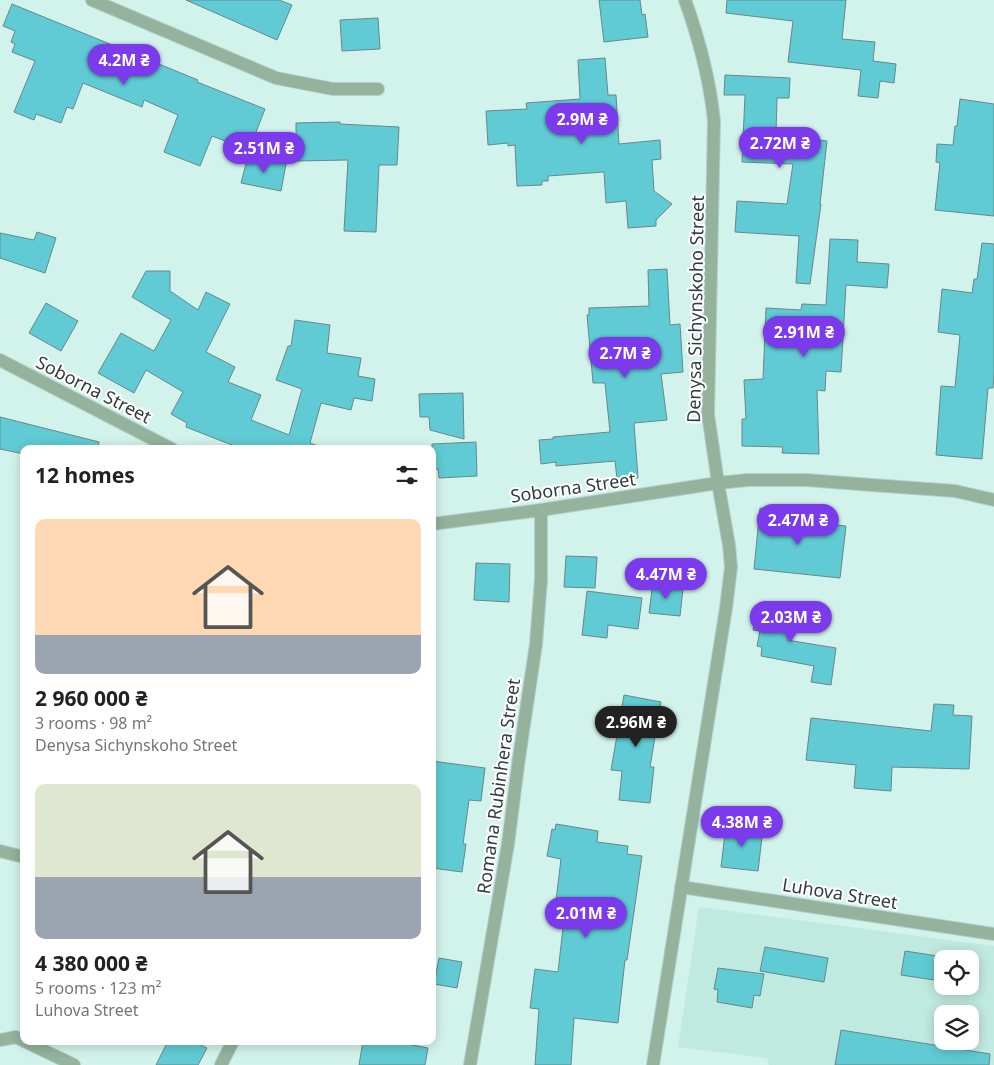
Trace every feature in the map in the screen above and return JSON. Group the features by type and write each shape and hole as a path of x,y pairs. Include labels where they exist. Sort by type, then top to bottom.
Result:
{"street":[{"path":"92,0 276,78 333,89 378,89"},
{"name":"Denysa Sichynskoho Street","path":"653,1065 726,608 730,567 729,545 708,414 713,106 685,0"},
{"name":"Soborna Street","path":"0,360 164,445"},
{"name":"Soborna Street","path":"436,523 748,480 796,480 872,484 955,491 994,500"},
{"name":"Romana Rubinhera Street","path":"470,1065 508,844 536,644 541,580 541,510"},
{"path":"0,851 20,856"},
{"name":"Luhova Street","path":"681,887 994,934"},
{"path":"0,1040 16,1038 20,1040"},
{"path":"32,1045 74,1065"},
{"path":"221,1065 231,1045"}],"shaded area":[{"path":"699,907 994,946 994,1065 769,1065 767,1058 678,1047"}],"building":[{"path":"186,0 279,0 292,5 277,40"},
{"path":"599,0 640,0 642,15 645,14 648,37 604,42"},
{"path":"727,0 846,0 842,39 875,42 873,61 896,64 894,83 880,81 878,98 858,96 861,70 788,62 793,21 726,13"},
{"path":"12,4 265,109 249,150 212,136 200,166 164,152 178,115 144,100 142,107 83,83 73,109 67,107 61,123 36,114 34,120 14,112 35,61 12,52 15,44 11,42 15,31 3,26"},
{"path":"378,18 380,49 342,51 340,20"},
{"path":"605,58 608,95 616,95 619,144 660,140 661,159 652,160 654,191 672,204 656,220 656,226 628,228 626,201 606,203 604,172 548,176 548,181 542,181 542,185 517,186 515,145 508,146 508,143 488,145 486,111 527,109 526,103 580,99 578,60"},
{"path":"725,75 790,78 789,98 777,98 776,133 827,141 810,284 796,283 799,236 735,232 737,201 787,204 793,164 742,162 745,95 724,95"},
{"path":"960,99 994,104 994,216 935,210 940,163 936,162 937,144 953,145"},
{"path":"340,122 340,124 399,127 397,165 379,165 376,232 344,231 348,160 296,161 296,123"},
{"path":"248,156 286,164 281,191 241,183"},
{"path":"37,232 56,238 45,273 0,258 0,233 34,240"},
{"path":"830,239 858,240 857,262 889,264 887,288 846,285 841,372 826,371 825,391 817,390 819,454 782,453 783,447 742,446 742,419 746,419 744,380 763,379 766,308 801,310 802,304 826,305"},
{"path":"982,243 994,244 994,373 993,388 988,388 982,459 936,455 941,386 955,387 960,335 938,332 942,289 972,293 974,279 977,279"},
{"path":"667,269 670,325 680,324 683,372 661,374 667,420 634,423 638,478 617,479 615,461 556,466 556,462 541,464 539,440 610,432 605,383 593,383 587,315 589,315 589,308 649,306 648,270"},
{"path":"146,271 170,271 170,291 198,310 206,292 230,304 206,352 235,367 228,382 261,395 251,420 289,435 302,389 276,380 288,346 291,346 295,320 330,325 327,353 361,358 358,376 375,379 372,401 354,398 351,410 321,403 310,443 316,445 232,445 186,427 187,423 171,414 183,392 146,370 134,393 98,373 121,333 154,351 171,320 132,297"},
{"path":"46,303 78,321 61,351 29,333"},
{"path":"463,393 464,439 430,430 429,417 420,417 419,394"},
{"path":"0,417 99,442 99,445 20,445 20,453 0,449"},
{"path":"476,442 477,476 439,478 438,469 436,469 436,445 432,444"},
{"path":"760,508 787,511 786,520 846,526 840,578 754,569"},
{"path":"566,556 597,557 595,588 564,587"},
{"path":"476,563 510,564 509,602 474,600"},
{"path":"653,582 675,585 675,587 683,589 680,616 649,613"},
{"path":"587,591 642,598 638,629 608,625 607,638 582,635"},
{"path":"759,603 793,609 787,640 836,648 831,685 811,682 814,666 761,656 762,647 757,646 760,631 753,630"},
{"path":"624,695 661,702 650,767 654,767 650,803 619,800 622,771 611,770"},
{"path":"934,704 954,705 953,715 972,716 969,769 892,767 891,791 854,788 856,765 806,760 811,718 931,731"},
{"path":"436,762 485,768 481,801 469,800 463,844 466,844 462,872 436,869"},
{"path":"556,824 598,831 597,842 628,846 627,854 642,856 627,960 625,960 618,1023 574,1018 571,1065 535,1065 539,1009 530,1008 535,969 558,972 565,910 555,909 561,859 547,856 552,829 555,830"},
{"path":"726,825 763,829 758,871 721,867"},
{"path":"765,947 828,958 824,982 760,971"},
{"path":"905,951 934,955 934,980 901,975"},
{"path":"439,958 462,962 457,988 436,984"},
{"path":"718,968 764,974 760,996 754,995 752,1008 717,1002 718,990 714,989"},
{"path":"841,1030 934,1045 934,1050 965,1050 990,1054 989,1065 835,1065"},
{"path":"166,1045 201,1045 207,1048 198,1065 156,1065"},
{"path":"362,1045 412,1045 428,1048 425,1065 359,1065"}]}
